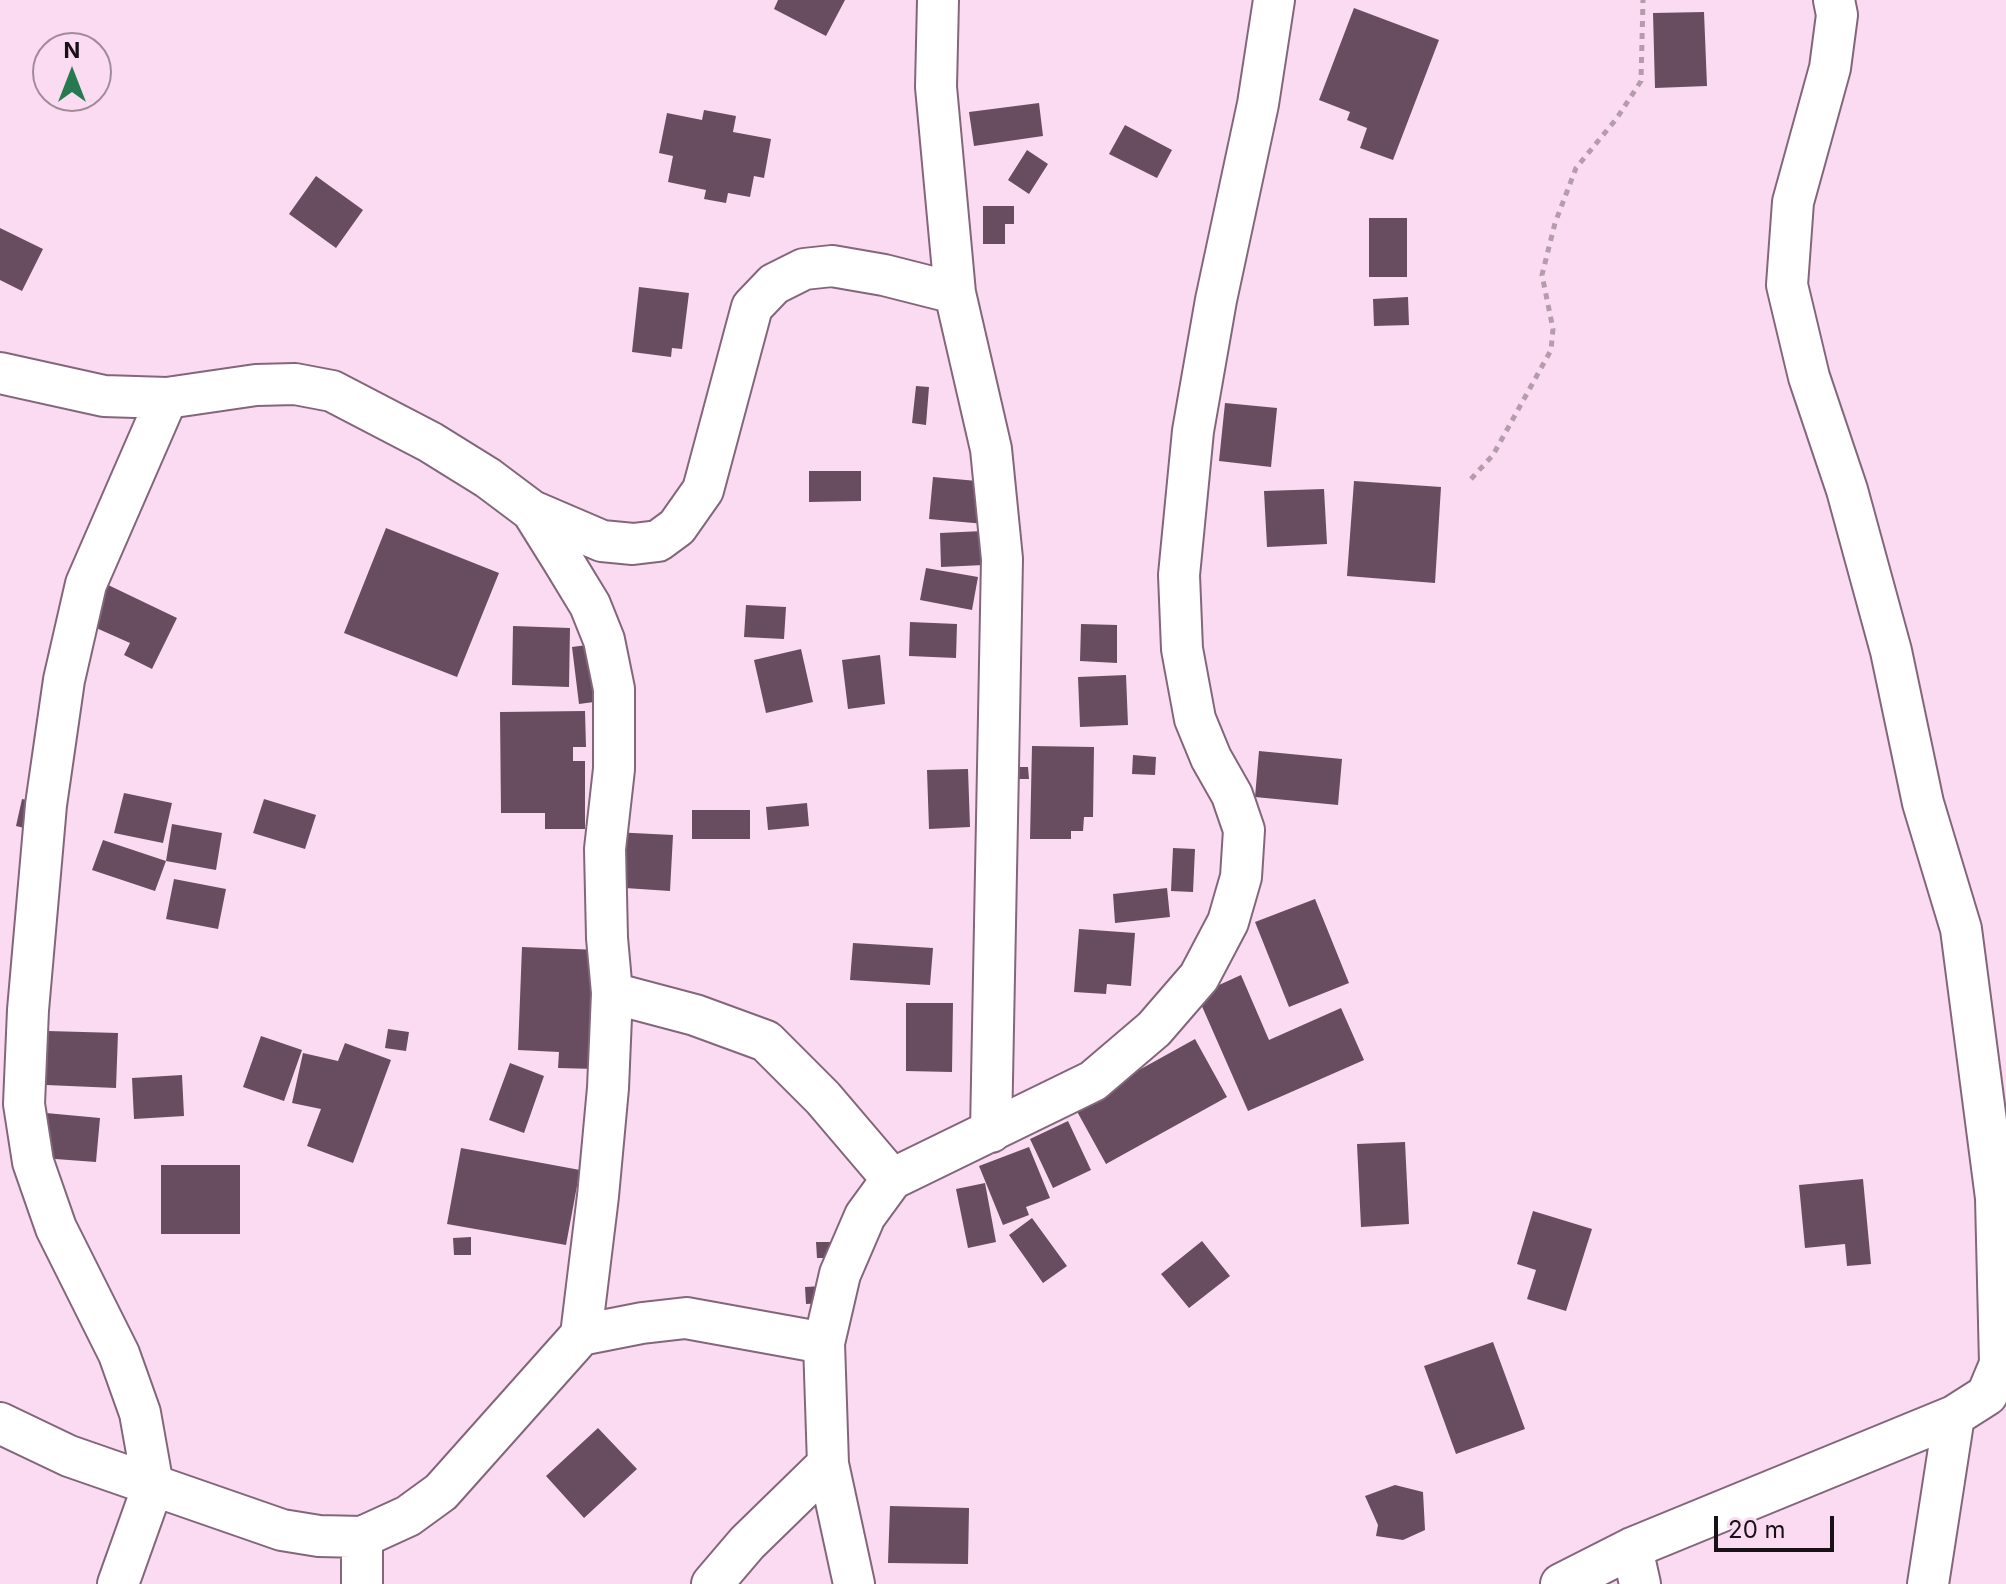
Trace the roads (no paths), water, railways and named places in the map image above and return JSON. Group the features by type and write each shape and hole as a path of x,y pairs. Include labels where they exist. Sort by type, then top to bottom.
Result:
{"street":[{"path":"938,0 936,87 955,293 991,449 1002,559 991,1132"},
{"path":"854,1584 828,1464 824,1343 840,1274 865,1216 892,1179 1093,1081 1154,1029 1199,977 1228,922 1241,877 1244,830 1232,795 1211,758 1195,719 1182,649 1179,575 1193,431 1216,300 1258,104 1274,0"},
{"path":"1834,0 1837,15 1830,68 1793,202 1787,285 1809,377 1847,490 1891,651 1923,803 1961,929 1996,1198 1990,1385 1928,1584"},
{"path":"0,373 104,396 167,398 256,385 295,384 332,391 430,442 488,478 532,511 602,541 633,544 658,541 677,527 703,490 752,307 774,284 804,269 832,266 955,293"},
{"path":"118,1584 153,1486 140,1413 119,1354 56,1228 12,1113 28,1010 18,914 46,805 64,680 86,584 167,398"},
{"path":"0,1423 69,1456 282,1530 319,1536 362,1537 408,1516 441,1492 581,1335 601,1165 612,993 606,926 605,849 614,769 614,689 604,640 590,605 532,511"},
{"path":"612,993 695,1015 766,1041 823,1098 892,1179"},
{"path":"581,1335 686,1318 824,1343"},
{"path":"1561,1584 1636,1566 1990,1385"},
{"path":"712,1584 747,1543 828,1464"},
{"path":"362,1537 362,1584"}]}
